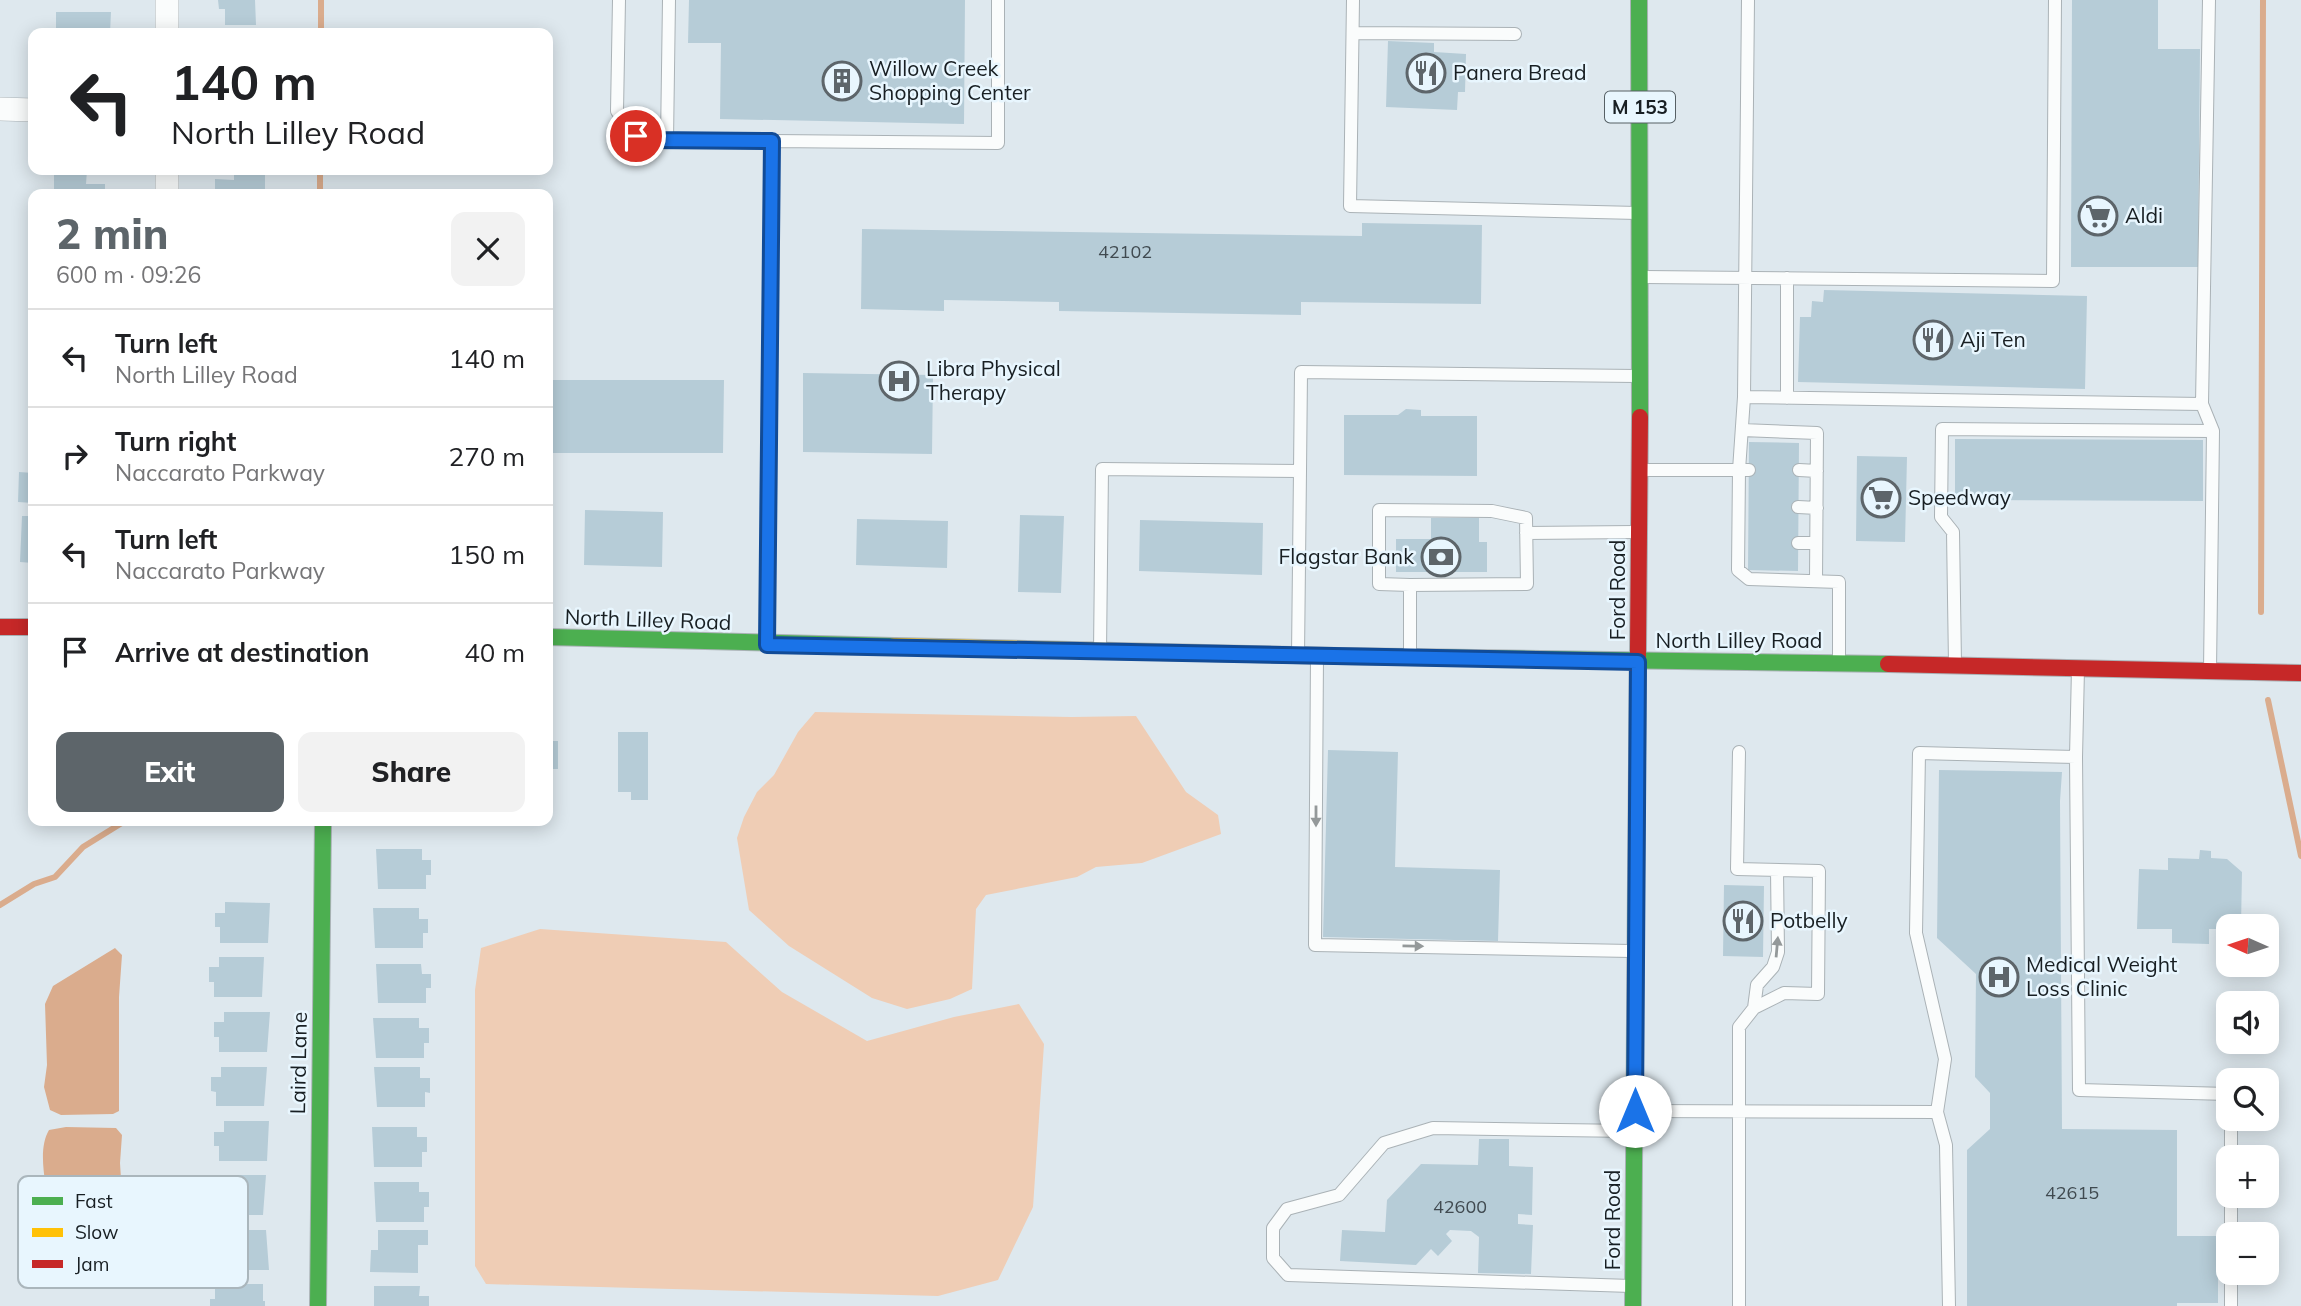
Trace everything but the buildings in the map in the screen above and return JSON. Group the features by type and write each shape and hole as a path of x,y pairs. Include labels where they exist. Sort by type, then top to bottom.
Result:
{"street":[{"path":"167,0 167,28"},
{"name":"Ford Road","path":"1633,1306 1641,213 1639,0"},
{"path":"0,110 28,110"},
{"path":"0,627 28,627"},
{"name":"North Lilley Road","path":"553,637 1100,652 1638,662 1839,662 1955,667 2301,673"},
{"name":"Laird Lane","path":"318,1306 323,826"}],"lane":[{"path":"619,0 617,111 621,121 636,136 649,140 998,144 998,0"},
{"path":"667,140 669,0"},
{"path":"1353,0 1350,206 1641,213"},
{"path":"1748,0 1743,542 1738,570 1749,579 1839,582 1839,662"},
{"path":"1640,277 2053,281 2055,0"},
{"path":"2209,0 2202,404 2213,431 2210,672"},
{"path":"1353,33 1515,34"},
{"path":"767,645 772,141"},
{"path":"1787,278 1787,398"},
{"path":"1298,656 1301,372 1640,376"},
{"path":"1744,397 2202,404"},
{"path":"1955,667 1953,532 1941,517 1942,429 2213,431"},
{"path":"1742,430 1817,433 1816,581"},
{"path":"1100,652 1102,469 1300,471"},
{"path":"1639,470 1744,470"},
{"path":"1799,470 1817,471"},
{"path":"1798,508 1817,508"},
{"path":"1379,510 1492,511 1526,518 1526,533 1527,584 1379,584 1379,510"},
{"path":"1526,533 1639,532"},
{"path":"1798,543 1816,543"},
{"path":"1410,585 1410,657"},
{"path":"1317,656 1315,945 1636,951"},
{"path":"2078,669 2076,757 2079,1090 2216,1094"},
{"path":"1739,752 1737,869 1819,871 1818,994 1784,993 1754,1008 1739,1027 1739,1306"},
{"path":"1949,1306 1946,1145 1937,1112 1945,1059 1916,933 1919,753 2076,757"},
{"path":"1754,1008 1757,985 1773,967 1778,952 1777,870"},
{"path":"1635,1111 1937,1112"},
{"path":"1633,1286 1288,1275 1273,1258 1273,1228 1287,1209 1339,1195 1384,1143 1433,1128 1635,1132"},
{"path":"2231,1285 2231,1306"}],"shaded area":[{"path":"815,712 1136,716 1186,792 1218,815 1221,834 1142,863 1096,867 1077,877 986,895 976,909 972,989 950,999 907,1009 872,998 789,946 749,910 737,838 744,817 757,792 774,775 798,732"},
{"path":"540,929 726,942 782,992 867,1041 954,1017 1019,1004 1044,1044 1033,1207 998,1280 938,1296 486,1284 475,1266 475,990 481,948"},
{"path":"115,948 122,955 119,997 119,1111 113,1114 61,1115 50,1110 44,1087 47,1065 45,1004 53,986"},
{"path":"66,1127 116,1128 122,1135 121,1176 44,1176 44,1147 49,1130"}],"waterway":[{"path":"321,0 321,28"},
{"path":"2261,612 2263,0"},
{"path":"320,175 320,189"},
{"path":"2268,700 2301,856"},
{"path":"0,905 34,884 55,877 83,847 117,826"}],"traffic: fast":[{"path":"1639,0 1640,417"},
{"path":"553,637 894,646"},
{"path":"1338,656 1888,664"},
{"path":"318,1306 323,826"},
{"path":"1633,1306 1636,879"}],"traffic: slow":[{"path":"894,646 1338,656"}],"traffic: jam":[{"path":"1636,879 1640,417"},
{"path":"0,627 28,627"},
{"path":"1888,664 2301,673"}],"place":[{"name":"Panera Bread","path":"1426,73"},
{"name":"Willow Creek Shopping Center","path":"842,81"},
{"name":"Aldi","path":"2098,216"},
{"name":"Aji Ten","path":"1933,340"},
{"name":"Libra Physical Therapy","path":"899,381"},
{"name":"Speedway","path":"1881,498"},
{"name":"Flagstar Bank","path":"1441,557"},
{"name":"Potbelly","path":"1743,921"},
{"name":"Medical Weight Loss Clinic","path":"1999,977"}],"route":[{"path":"636,136 649,140 772,141 767,645 1638,662 1635,1111"}]}
